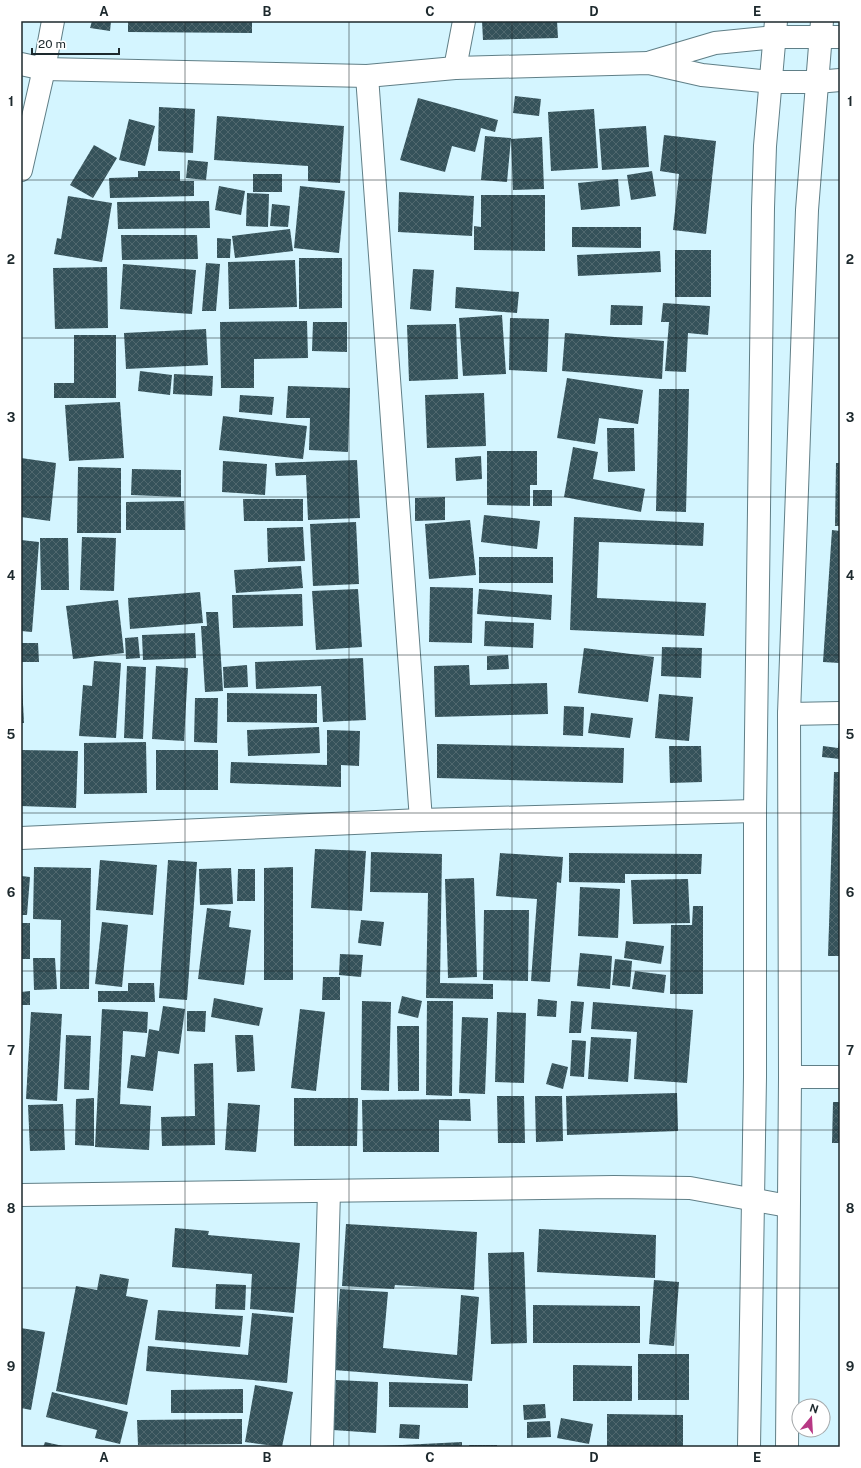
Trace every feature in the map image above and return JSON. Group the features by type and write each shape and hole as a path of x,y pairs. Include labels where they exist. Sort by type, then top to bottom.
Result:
{"street":[{"path":"21,170 44,69 53,21"},
{"path":"455,68 464,21"},
{"path":"650,63 715,43 775,29 828,31 817,82 806,210 789,714 790,1077 786,1447"},
{"path":"749,1447 755,1077 754,811 763,208 765,146 775,29"},
{"path":"21,64 44,69 367,76 455,68 650,63 702,75 770,82 817,82 840,80"},
{"path":"367,76 421,820"},
{"path":"789,714 840,713"},
{"path":"21,838 421,820 754,811"},
{"path":"790,1077 840,1076"},
{"path":"21,1196 329,1191 690,1188 788,1206"},
{"path":"322,1447 329,1191"}],"building":[{"path":"92,21 111,21 110,31 90,28"},
{"path":"128,21 252,21 252,33 128,32"},
{"path":"482,21 557,21 558,38 483,40"},
{"path":"515,96 541,99 539,116 513,113"},
{"path":"418,98 498,120 495,132 481,128 475,152 452,146 445,172 400,160"},
{"path":"159,107 195,109 193,153 158,151"},
{"path":"594,109 598,168 551,171 548,112"},
{"path":"217,116 344,126 340,183 308,181 308,166 214,160"},
{"path":"129,119 155,126 145,166 119,160"},
{"path":"646,126 649,167 602,170 599,129"},
{"path":"664,135 716,141 706,234 673,230 679,174 660,171"},
{"path":"485,136 511,138 507,182 481,180"},
{"path":"542,137 544,189 513,190 511,139"},
{"path":"94,145 117,158 93,198 70,185"},
{"path":"188,160 208,162 206,180 186,178"},
{"path":"138,171 180,171 180,181 194,181 194,196 110,198 109,178 138,177"},
{"path":"652,171 656,196 631,200 627,175"},
{"path":"253,174 282,174 282,192 253,192"},
{"path":"618,179 620,206 581,210 578,183"},
{"path":"219,186 245,191 241,215 215,210"},
{"path":"300,186 345,191 339,253 294,248"},
{"path":"399,192 474,196 472,236 398,232"},
{"path":"247,193 269,194 268,227 246,226"},
{"path":"481,195 545,195 545,251 474,250 474,226 481,227"},
{"path":"68,196 112,203 102,262 54,254 57,238 61,239"},
{"path":"209,201 210,228 118,229 117,202"},
{"path":"272,204 290,206 288,227 270,226"},
{"path":"572,227 641,227 641,248 572,247"},
{"path":"290,229 293,251 235,258 232,236"},
{"path":"121,235 197,235 198,259 122,260"},
{"path":"217,238 231,239 230,258 217,258"},
{"path":"675,250 711,250 711,297 675,297"},
{"path":"660,251 661,272 578,276 577,255"},
{"path":"299,258 342,258 342,308 299,309"},
{"path":"295,260 297,307 229,309 228,262"},
{"path":"206,263 220,264 216,311 202,311"},
{"path":"123,264 196,270 192,314 120,309"},
{"path":"107,267 108,328 55,329 53,268"},
{"path":"413,269 434,270 431,311 410,309"},
{"path":"456,287 519,292 517,313 455,308"},
{"path":"663,303 710,306 708,335 688,333 686,372 665,371 669,322 661,322"},
{"path":"611,305 643,306 642,325 610,325"},
{"path":"502,315 506,374 463,376 459,318"},
{"path":"510,318 549,319 547,372 509,370"},
{"path":"307,321 308,358 254,359 254,388 221,388 220,322"},
{"path":"313,322 347,322 347,352 312,351"},
{"path":"456,324 458,379 409,381 407,325"},
{"path":"206,329 208,365 126,369 124,333"},
{"path":"565,333 664,341 662,379 562,371"},
{"path":"74,335 116,335 116,398 54,398 54,383 74,383"},
{"path":"140,371 172,375 170,395 138,391"},
{"path":"174,374 213,376 212,396 173,394"},
{"path":"567,378 643,390 638,424 599,418 595,444 557,438"},
{"path":"288,386 350,388 348,452 309,450 310,418 286,418"},
{"path":"659,389 689,389 686,512 656,511"},
{"path":"484,393 486,446 427,448 425,395"},
{"path":"240,395 274,397 272,415 239,412"},
{"path":"120,402 124,458 69,461 65,405"},
{"path":"223,416 307,426 303,459 219,450"},
{"path":"607,428 634,428 635,471 608,472"},
{"path":"573,447 598,452 593,479 645,489 641,512 564,497"},
{"path":"487,451 537,451 537,485 530,485 530,506 487,505"},
{"path":"481,456 482,479 456,481 455,458"},
{"path":"21,458 56,463 50,521 21,517"},
{"path":"357,460 360,518 308,520 306,475 276,476 275,463"},
{"path":"223,461 267,464 265,495 222,492"},
{"path":"836,463 840,463 840,526 835,526"},
{"path":"78,467 121,468 121,533 77,533"},
{"path":"132,469 181,470 181,497 131,495"},
{"path":"533,490 552,490 552,506 533,506"},
{"path":"445,497 445,520 415,521 415,498"},
{"path":"243,499 303,499 303,521 244,521"},
{"path":"184,501 185,530 126,530 126,502"},
{"path":"484,515 540,521 537,549 481,542"},
{"path":"574,517 704,523 703,546 599,542 597,598 706,603 704,636 570,630"},
{"path":"470,520 476,575 429,579 425,524"},
{"path":"356,522 359,584 313,586 310,524"},
{"path":"303,527 305,561 268,562 267,528"},
{"path":"832,530 840,531 840,663 823,662"},
{"path":"82,537 116,538 114,591 80,590"},
{"path":"40,538 68,538 69,590 41,590"},
{"path":"21,540 39,542 32,632 21,631"},
{"path":"479,557 553,557 553,583 479,583"},
{"path":"301,566 303,588 236,593 234,570"},
{"path":"430,587 473,588 472,643 429,642"},
{"path":"358,589 362,647 316,650 312,591"},
{"path":"479,589 552,595 551,620 477,614"},
{"path":"200,592 203,623 130,629 128,598"},
{"path":"302,594 303,626 233,628 232,595"},
{"path":"118,600 124,653 73,659 66,606"},
{"path":"206,612 218,612 223,691 205,692 201,626 207,626"},
{"path":"485,621 534,623 533,648 484,646"},
{"path":"195,633 196,658 143,660 142,635"},
{"path":"138,637 140,658 126,659 125,638"},
{"path":"21,643 38,643 39,662 21,662"},
{"path":"662,647 702,648 701,678 661,676"},
{"path":"584,648 654,657 648,702 578,693"},
{"path":"508,655 509,669 487,670 487,656"},
{"path":"363,658 366,720 323,722 321,686 256,689 255,662"},
{"path":"94,661 121,663 116,738 79,736 83,685 92,686"},
{"path":"247,665 248,687 224,688 223,667"},
{"path":"469,665 470,685 547,683 548,714 435,717 434,666"},
{"path":"127,666 146,667 143,739 124,738"},
{"path":"156,666 188,668 184,741 152,739"},
{"path":"22,684 24,723 21,723"},
{"path":"227,693 317,694 317,723 227,722"},
{"path":"659,694 693,697 689,741 655,738"},
{"path":"195,698 218,698 217,743 194,742"},
{"path":"564,706 584,707 583,736 563,735"},
{"path":"591,713 633,718 630,738 588,733"},
{"path":"319,727 320,753 248,756 247,730"},
{"path":"327,730 360,731 359,766 341,765 341,787 230,783 231,762 327,765"},
{"path":"839,739 840,759 822,757 823,746 838,748"},
{"path":"146,742 147,793 84,794 84,743"},
{"path":"437,744 624,748 623,783 437,778"},
{"path":"669,746 701,746 702,782 670,783"},
{"path":"21,750 78,751 76,808 21,806"},
{"path":"156,750 218,750 218,790 156,790"},
{"path":"834,772 840,772 840,956 828,956"},
{"path":"315,849 366,851 362,911 311,908"},
{"path":"371,852 442,854 440,983 493,984 493,999 426,998 428,893 370,892"},
{"path":"500,853 563,857 561,883 557,882 550,982 531,981 537,899 496,896"},
{"path":"569,853 702,854 701,874 625,874 625,883 569,882"},
{"path":"100,860 157,865 153,915 96,910"},
{"path":"168,860 197,862 187,1000 159,998"},
{"path":"34,867 91,868 89,989 60,989 61,920 33,919"},
{"path":"293,867 293,980 264,980 264,868"},
{"path":"231,868 233,904 200,905 199,869"},
{"path":"238,869 255,869 255,901 237,901"},
{"path":"21,876 30,877 27,915 21,915"},
{"path":"474,878 477,977 448,978 445,879"},
{"path":"688,879 690,923 633,924 631,880"},
{"path":"580,887 620,889 618,938 578,936"},
{"path":"693,906 703,906 703,994 670,994 671,925 692,925"},
{"path":"207,908 231,911 229,927 251,930 244,985 198,979"},
{"path":"484,910 529,910 528,981 483,980"},
{"path":"361,920 384,922 381,946 358,943"},
{"path":"102,922 128,925 122,987 95,984"},
{"path":"21,923 30,923 30,959 21,959"},
{"path":"626,941 664,946 661,964 624,958"},
{"path":"580,953 612,956 610,989 577,986"},
{"path":"340,954 363,955 361,977 339,975"},
{"path":"33,958 55,958 57,989 34,990"},
{"path":"615,959 632,961 630,987 612,985"},
{"path":"635,971 666,975 664,993 632,989"},
{"path":"323,977 340,977 340,1000 322,1000"},
{"path":"128,983 154,983 155,1002 98,1002 98,991 128,991"},
{"path":"30,991 30,1005 21,1005 21,992"},
{"path":"402,996 422,1001 418,1018 398,1013"},
{"path":"214,998 263,1008 259,1026 211,1017"},
{"path":"538,999 557,1001 556,1017 537,1016"},
{"path":"362,1001 391,1002 389,1091 361,1090"},
{"path":"427,1001 453,1001 452,1096 426,1095"},
{"path":"571,1001 584,1002 581,1033 569,1033"},
{"path":"593,1002 693,1010 687,1083 634,1079 637,1032 591,1029"},
{"path":"163,1006 185,1009 179,1054 158,1051 153,1091 127,1088 131,1055 145,1057 149,1029 159,1031"},
{"path":"102,1009 148,1012 147,1033 123,1031 120,1104 151,1106 149,1150 95,1147"},
{"path":"300,1009 325,1012 316,1091 291,1088"},
{"path":"187,1011 206,1011 205,1032 187,1031"},
{"path":"31,1012 62,1014 57,1101 26,1099"},
{"path":"497,1012 526,1013 524,1083 495,1082"},
{"path":"462,1017 488,1018 485,1094 459,1093"},
{"path":"397,1026 419,1026 419,1091 398,1091"},
{"path":"66,1035 91,1036 89,1090 64,1089"},
{"path":"235,1035 253,1035 255,1071 237,1072"},
{"path":"591,1037 631,1039 628,1082 588,1079"},
{"path":"572,1040 586,1041 584,1077 570,1076"},
{"path":"213,1063 215,1145 162,1146 161,1117 195,1116 194,1064"},
{"path":"552,1063 568,1067 563,1089 546,1084"},
{"path":"677,1093 678,1131 567,1135 566,1096"},
{"path":"497,1096 524,1096 525,1143 498,1143"},
{"path":"535,1096 562,1096 563,1141 536,1142"},
{"path":"94,1098 94,1146 75,1145 76,1099"},
{"path":"294,1098 358,1098 357,1146 294,1146"},
{"path":"470,1099 471,1121 439,1120 439,1152 363,1152 362,1100"},
{"path":"833,1102 840,1102 840,1143 832,1143"},
{"path":"228,1103 260,1105 256,1152 225,1150"},
{"path":"63,1104 65,1150 30,1151 28,1105"},
{"path":"346,1224 477,1232 474,1290 395,1285 394,1289 342,1286"},
{"path":"175,1228 209,1231 208,1235 300,1243 294,1313 250,1309 252,1274 172,1267"},
{"path":"539,1229 656,1235 655,1278 537,1272"},
{"path":"524,1252 527,1343 491,1344 488,1253"},
{"path":"100,1274 129,1279 126,1296 148,1300 127,1405 56,1391 76,1286 97,1290"},
{"path":"654,1280 679,1282 674,1346 649,1344"},
{"path":"216,1284 246,1285 245,1310 215,1309"},
{"path":"340,1289 388,1292 383,1348 457,1355 461,1295 479,1297 472,1381 334,1370"},
{"path":"533,1305 640,1306 640,1343 533,1343"},
{"path":"158,1310 243,1316 240,1347 155,1340"},
{"path":"252,1313 293,1317 287,1383 146,1371 148,1346 248,1355"},
{"path":"21,1328 45,1332 31,1410 21,1408"},
{"path":"638,1354 689,1354 689,1400 638,1400"},
{"path":"573,1365 632,1366 632,1401 573,1401"},
{"path":"336,1380 378,1382 376,1433 333,1430"},
{"path":"389,1382 468,1384 468,1408 389,1407"},
{"path":"255,1385 293,1392 282,1447 245,1442"},
{"path":"243,1389 243,1413 171,1413 171,1390"},
{"path":"52,1392 128,1412 120,1444 95,1438 97,1430 46,1417"},
{"path":"545,1404 546,1418 524,1420 523,1405"},
{"path":"607,1414 683,1415 683,1447 607,1447"},
{"path":"561,1418 593,1424 589,1444 557,1438"},
{"path":"242,1419 242,1444 138,1445 137,1420"},
{"path":"550,1421 551,1437 527,1438 527,1422"},
{"path":"400,1424 420,1425 419,1439 399,1438"},
{"path":"45,1442 63,1446 63,1447 43,1447"},
{"path":"462,1442 462,1447 382,1447 382,1446"},
{"path":"469,1445 497,1445 497,1447 469,1447"}]}
